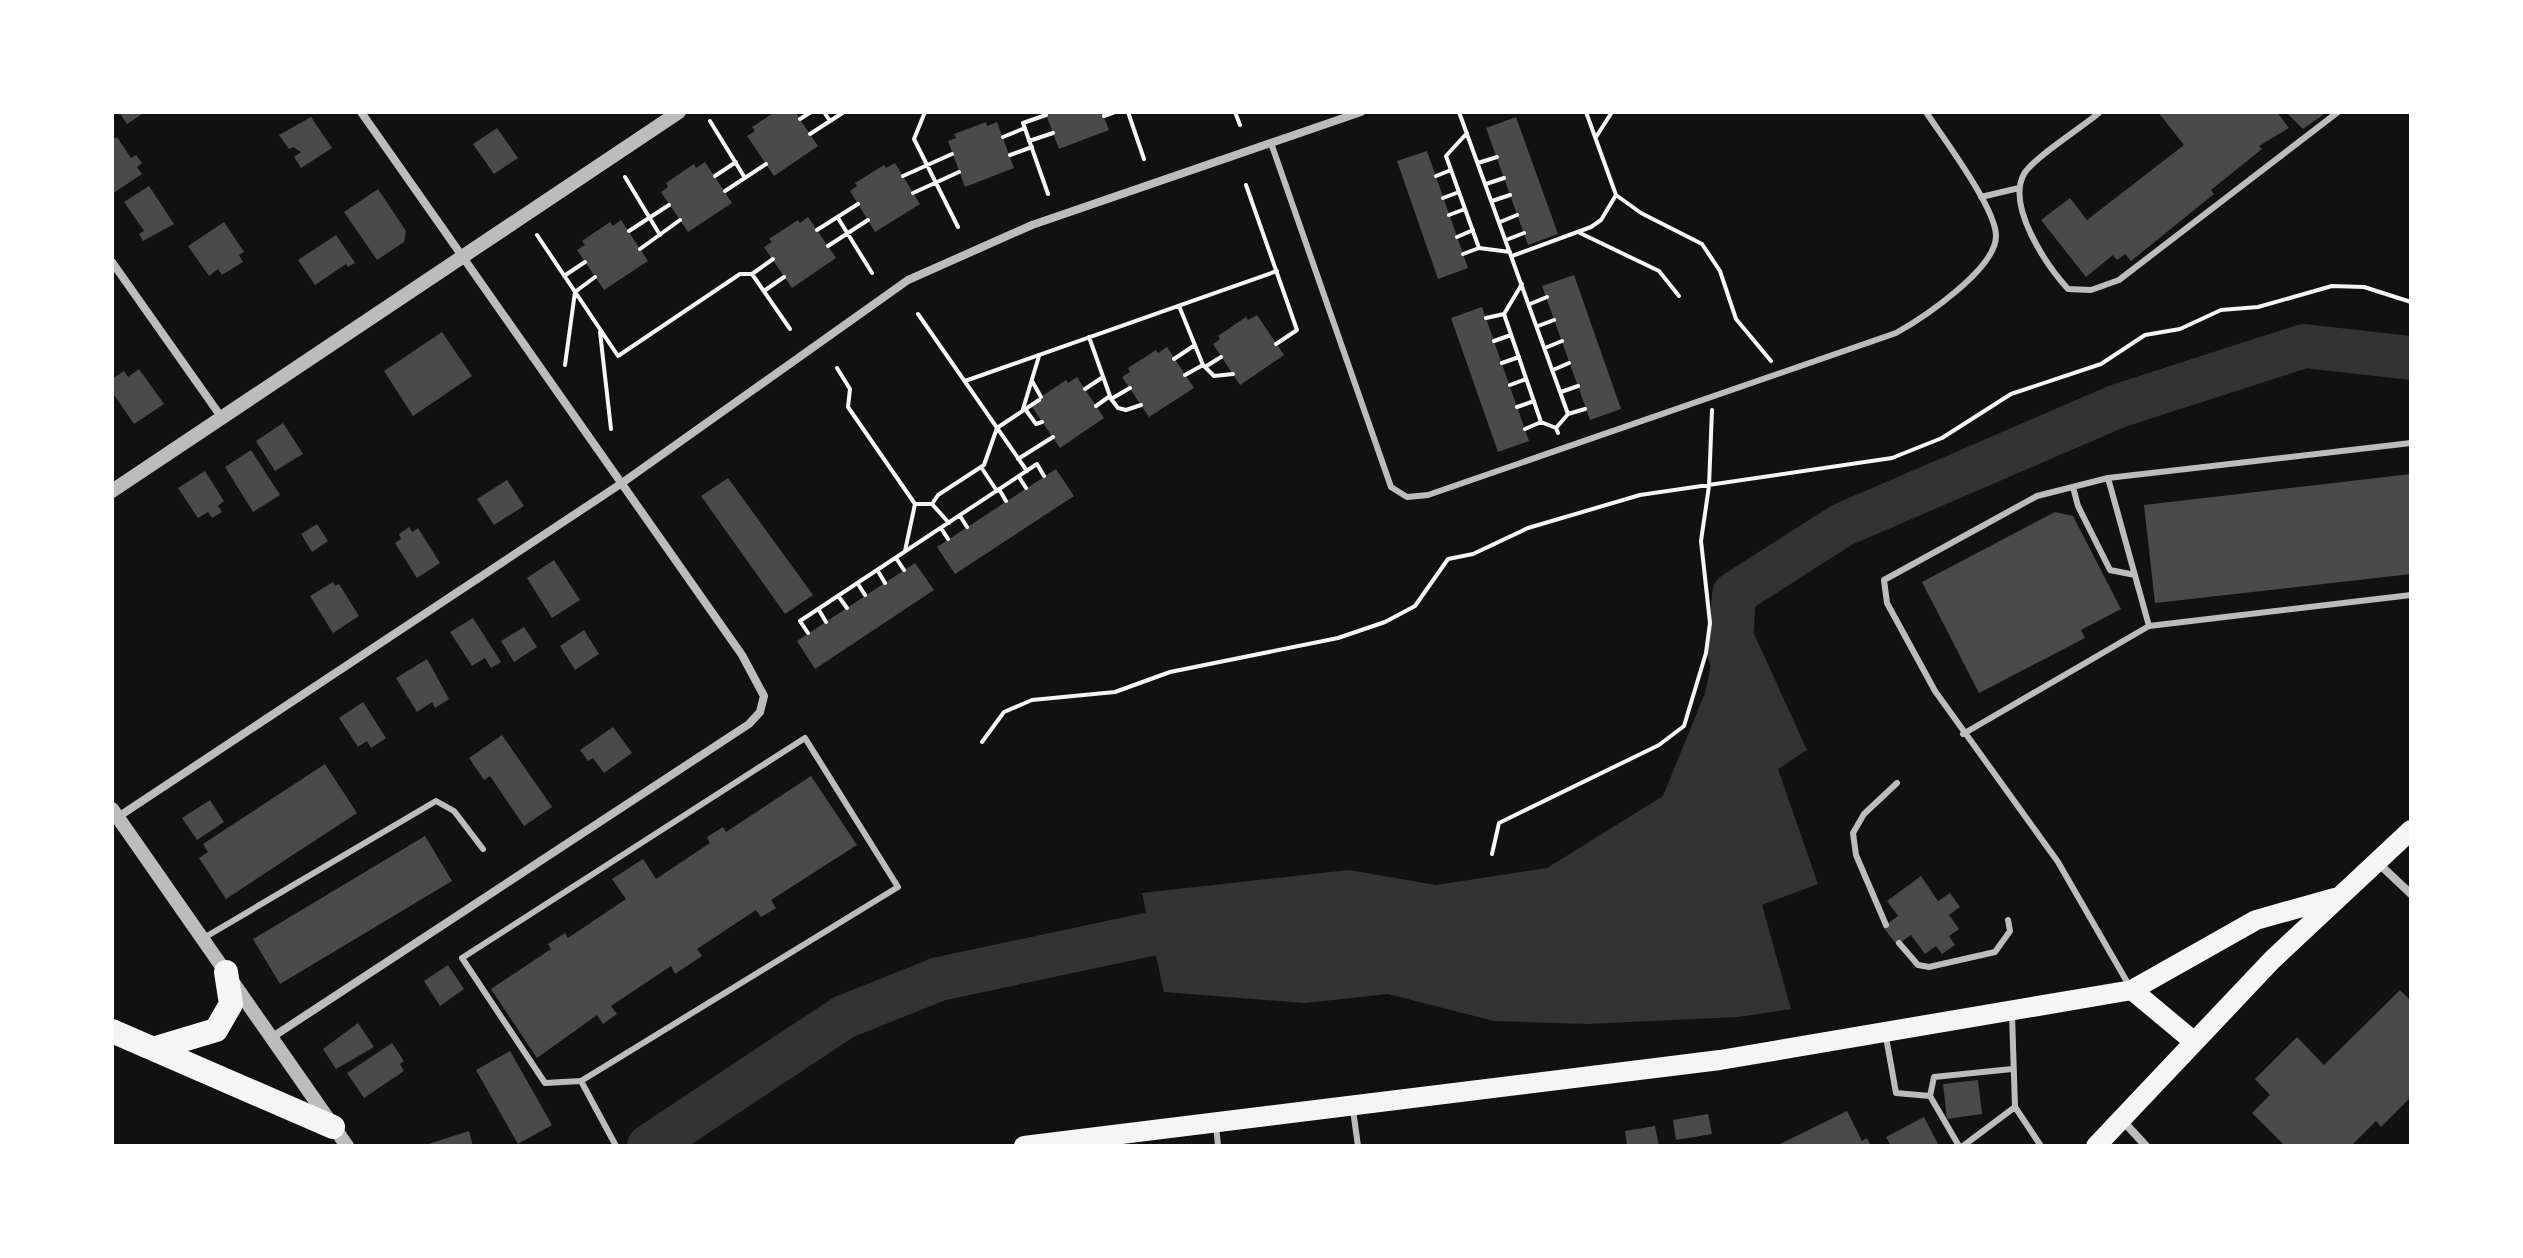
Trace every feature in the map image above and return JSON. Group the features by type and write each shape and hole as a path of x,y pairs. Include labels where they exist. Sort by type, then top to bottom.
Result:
{"highway":[{"path":"156,1048 216,1030 231,1004 226,972"},
{"path":"112,1031 156,1048 340,1136"}],"main road":[{"path":"2096,1146 2122,1121 2192,1040 2334,898 2411,830"},
{"path":"1024,1146 1128,1139 1215,1121 1720,1060 2132,990 2256,920 2334,898"},
{"path":"2132,990 2192,1040"}],"street":[{"path":"271,1038 749,724 760,712 764,696 758,681 622,483 361,112"},
{"path":"112,491 679,112"},
{"path":"340,1136 115,813 622,483 908,280 1032,225 1361,112"},
{"path":"112,262 222,418"},
{"path":"2375,860 2411,894"},
{"path":"2122,1121 2146,1146"}],"lane":[{"path":"1271,143 1391,487 1407,497 1428,495 1779,374 1896,333 1917,321 1979,270 1992,252 1996,236 1991,214 1926,112"},
{"path":"2100,112 2024,172 2019,188 2020,202 2036,244 2051,271 2068,289 2091,290 2119,280 2338,112"},
{"path":"1981,197 2019,188"},
{"path":"2132,990 2058,862 1935,691 1887,603 1884,580 2037,496 2108,478 2411,443"},
{"path":"2108,478 2149,626"},
{"path":"2073,487 2078,506 2110,570 2135,575"},
{"path":"1963,734 2149,626 2411,595"},
{"path":"805,738 898,887 581,1081 545,1083 462,958 805,738"},
{"path":"1886,925 1856,855 1853,833 1864,814 1897,783"},
{"path":"202,939 436,801 454,811 483,849"},
{"path":"1899,943 1918,965 1929,967 1995,952 2010,931 2008,920"},
{"path":"2011,1011 2015,1107 2041,1146"},
{"path":"1885,1031 1896,1093 1930,1096"},
{"path":"2012,1069 1934,1077 1930,1096 1961,1146 2015,1107"},
{"path":"581,1081 616,1146"},
{"path":"1352,1105 1358,1146"},
{"path":"1215,1121 1218,1146"}],"path":[{"path":"800,119 811,112"},
{"path":"824,112 830,121"},
{"path":"810,134 844,112"},
{"path":"925,112 914,139 958,227"},
{"path":"1104,116 1115,112"},
{"path":"1128,112 1144,159"},
{"path":"1235,112 1240,125"},
{"path":"1459,112 1568,414"},
{"path":"1586,112 1616,195 1641,213 1702,244 1720,271 1736,319 1779,374"},
{"path":"1596,137 1612,112"},
{"path":"1046,115 1023,123 1048,194"},
{"path":"710,121 745,178"},
{"path":"1003,137 1025,128"},
{"path":"1010,155 1053,133"},
{"path":"1467,133 1446,156 1479,248"},
{"path":"903,176 952,154"},
{"path":"1478,163 1497,157"},
{"path":"715,176 736,162"},
{"path":"725,191 766,164"},
{"path":"1436,176 1451,170"},
{"path":"913,193 935,180 959,172"},
{"path":"625,177 660,235"},
{"path":"1486,184 1504,178"},
{"path":"1246,185 1297,330 1276,344"},
{"path":"1443,198 1459,192"},
{"path":"1492,201 1510,195"},
{"path":"1463,254 1479,248 1511,254 1580,233 1601,220 1616,195"},
{"path":"817,230 858,204"},
{"path":"629,231 669,205"},
{"path":"1449,215 1465,209"},
{"path":"1500,222 1517,215"},
{"path":"838,218 872,273"},
{"path":"640,249 680,220"},
{"path":"828,246 868,220"},
{"path":"1457,237 1473,230"},
{"path":"1506,240 1524,233"},
{"path":"1580,233 1659,271 1679,296"},
{"path":"537,235 618,356 728,281 740,274 752,274 773,259"},
{"path":"564,276 585,262"},
{"path":"965,381 1277,271"},
{"path":"752,274 790,329"},
{"path":"565,365 575,292 595,277"},
{"path":"764,291 784,277"},
{"path":"1486,318 1504,314 1523,283"},
{"path":"982,742 1004,712 1032,700 1115,692 1170,672 1338,638 1385,622 1415,606 1448,559 1473,554 1528,528 1640,495 1892,458 1942,438 2011,394 2101,364 2145,335 2180,329 2221,310 2258,307 2332,286 2364,287 2411,302"},
{"path":"1530,304 1547,297"},
{"path":"1179,306 1204,366 1214,376 1233,374"},
{"path":"918,314 1027,471"},
{"path":"1504,314 1541,422"},
{"path":"1538,326 1554,320"},
{"path":"600,330 611,429"},
{"path":"1494,341 1511,335"},
{"path":"1089,337 1111,398 1122,410 1141,405"},
{"path":"1545,348 1562,341"},
{"path":"1174,359 1195,345"},
{"path":"1024,410 1040,355"},
{"path":"1185,375 1221,357"},
{"path":"1502,363 1519,357"},
{"path":"1553,370 1569,363"},
{"path":"837,368 850,389 848,407 915,504 905,551"},
{"path":"1085,389 1103,377"},
{"path":"1510,385 1526,379"},
{"path":"932,504 938,495 981,467 997,428 1040,398 1032,381"},
{"path":"1561,392 1578,386"},
{"path":"1096,406 1130,388"},
{"path":"1492,854 1499,823 1659,745 1684,726 1706,653 1710,623 1701,541 1709,486 1712,397"},
{"path":"1517,407 1534,401"},
{"path":"1556,428 1568,414 1585,409"},
{"path":"1024,410 1036,424 1042,422"},
{"path":"1525,429 1541,422 1556,428 1563,448"},
{"path":"1018,459 1053,437"},
{"path":"808,633 800,621 905,551 1037,464 1044,476"},
{"path":"981,467 1006,501"},
{"path":"1018,476 1026,488"},
{"path":"915,504 932,504 949,523"},
{"path":"960,515 967,527"},
{"path":"941,528 948,539"},
{"path":"896,558 904,570"},
{"path":"877,570 885,583"},
{"path":"857,583 865,595"},
{"path":"838,596 847,608"},
{"path":"818,609 826,622"}],"shaded area":[{"path":"1729,579 1807,750 1778,769 1818,884 1762,905 1791,1009 1738,1017 1587,1024 1494,1021 1388,994 1305,1003 1164,992 1142,893 1349,870 1436,885 1547,868 1663,796 1705,693"}],"building":[{"path":"119,112 145,112 127,124"},
{"path":"775,112 795,112 818,146 774,176 747,136 755,131 752,127"},
{"path":"1045,112 1102,112 1109,130 1059,149"},
{"path":"2158,112 2277,112 2289,128 2259,146 2262,149 2211,190 2214,194 2131,261 2125,254 2117,260 2113,255 2086,277 2041,220 2070,198 2087,220 2184,145"},
{"path":"2286,112 2327,112 2303,129"},
{"path":"311,117 332,148 301,168 294,157 301,152 293,147 289,149 279,135"},
{"path":"1516,117 1558,234 1528,245 1486,128"},
{"path":"986,122 987,126 997,122 1014,168 965,187 948,141 956,138 954,134"},
{"path":"497,128 518,158 494,174 473,144"},
{"path":"117,137 131,158 136,155 142,163 137,167 142,174 112,194 112,140"},
{"path":"1427,151 1468,268 1438,279 1397,161"},
{"path":"705,162 732,203 688,232 661,192 668,187 666,183 694,164 696,168"},
{"path":"895,163 920,204 875,232 850,191 857,186 855,183 884,165 886,168"},
{"path":"149,186 174,224 143,241 139,234 144,231 124,202"},
{"path":"378,189 406,231 404,242 377,260 344,212"},
{"path":"808,217 836,258 792,288 764,247 772,242 769,239"},
{"path":"621,220 648,261 604,290 577,250 585,245 582,241 610,222 613,226"},
{"path":"224,222 244,252 239,255 243,262 222,275 218,269 209,276 188,246"},
{"path":"336,235 355,263 348,267 346,264 315,285 298,260"},
{"path":"1574,275 1621,409 1590,420 1542,286"},
{"path":"1482,307 1529,441 1498,452 1451,318"},
{"path":"1257,315 1284,355 1240,385 1213,344 1220,339 1218,336 1246,317 1248,320"},
{"path":"442,332 472,376 413,416 384,371"},
{"path":"1167,347 1194,388 1149,417 1122,377 1130,372 1128,368 1156,350 1158,353"},
{"path":"139,369 164,404 134,424 112,392 112,379 124,371 128,377"},
{"path":"1077,377 1104,418 1060,448 1032,407 1040,402 1038,399 1066,380 1068,383"},
{"path":"283,423 303,454 275,471 256,441"},
{"path":"251,450 280,495 253,512 225,467"},
{"path":"1056,469 1074,496 955,574 937,547"},
{"path":"205,471 224,501 218,506 222,512 212,518 208,512 198,518 178,488"},
{"path":"2411,474 2411,574 2155,603 2144,505"},
{"path":"728,478 813,595 785,614 701,496"},
{"path":"507,480 524,506 494,525 477,499"},
{"path":"2055,512 2073,516 2121,609 2081,630 2085,638 1979,693 1922,582"},
{"path":"317,524 328,541 312,552 301,534"},
{"path":"409,527 412,532 418,528 440,563 417,578 395,543 401,539 399,534"},
{"path":"554,560 580,600 552,618 527,578"},
{"path":"915,563 934,590 815,669 797,641"},
{"path":"333,582 335,586 339,584 359,616 333,633 310,596"},
{"path":"473,618 501,662 491,668 485,658 472,666 450,632"},
{"path":"524,627 537,647 514,662 501,641"},
{"path":"584,630 599,654 575,670 560,646"},
{"path":"427,659 449,699 435,708 432,702 417,712 396,678"},
{"path":"363,702 386,738 371,748 367,741 358,747 339,718"},
{"path":"613,727 632,753 604,773 593,758 588,761 580,750"},
{"path":"502,735 552,807 524,826 490,776 484,780 469,758"},
{"path":"325,764 357,813 226,899 199,858 208,852 203,844"},
{"path":"811,776 857,845 771,900 776,908 761,917 756,910 697,949 702,956 675,974 671,966 611,1006 617,1014 603,1024 597,1015 537,1058 491,989 551,949 548,944 565,933 568,938 626,899 612,879 643,859 656,879 710,843 707,837 723,827 726,832"},
{"path":"210,800 224,822 197,840 182,818"},
{"path":"425,836 452,881 280,984 253,939"},
{"path":"1921,876 1938,901 1950,893 1960,907 1949,915 1959,929 1949,936 1955,945 1942,954 1936,946 1925,954 1911,935 1897,945 1883,927 1898,916 1887,901"},
{"path":"448,965 464,989 440,1006 424,981"},
{"path":"2400,990 2411,1001 2411,1097 2381,1127 2376,1121 2351,1146 2285,1146 2252,1113 2270,1095 2255,1079 2297,1037 2324,1065"},
{"path":"358,1023 374,1047 336,1069 323,1049"},
{"path":"392,1043 404,1061 400,1064 404,1071 364,1098 347,1073"},
{"path":"510,1051 552,1125 518,1144 476,1070"},
{"path":"1978,1080 1982,1114 1947,1119 1943,1084"},
{"path":"1847,1111 1862,1141 1867,1138 1871,1146 1776,1146"},
{"path":"1708,1114 1712,1134 1676,1140 1673,1120"},
{"path":"1924,1117 1939,1146 1891,1146 1886,1137"},
{"path":"1655,1126 1659,1146 1627,1146 1625,1131"},
{"path":"469,1131 473,1146 425,1146 425,1145"}],"waterway":[{"path":"1730,655 1734,594 1842,525 2118,406 2304,346 2411,358"},
{"path":"649,1146 844,1017 939,979 1160,932 1211,927"}]}
